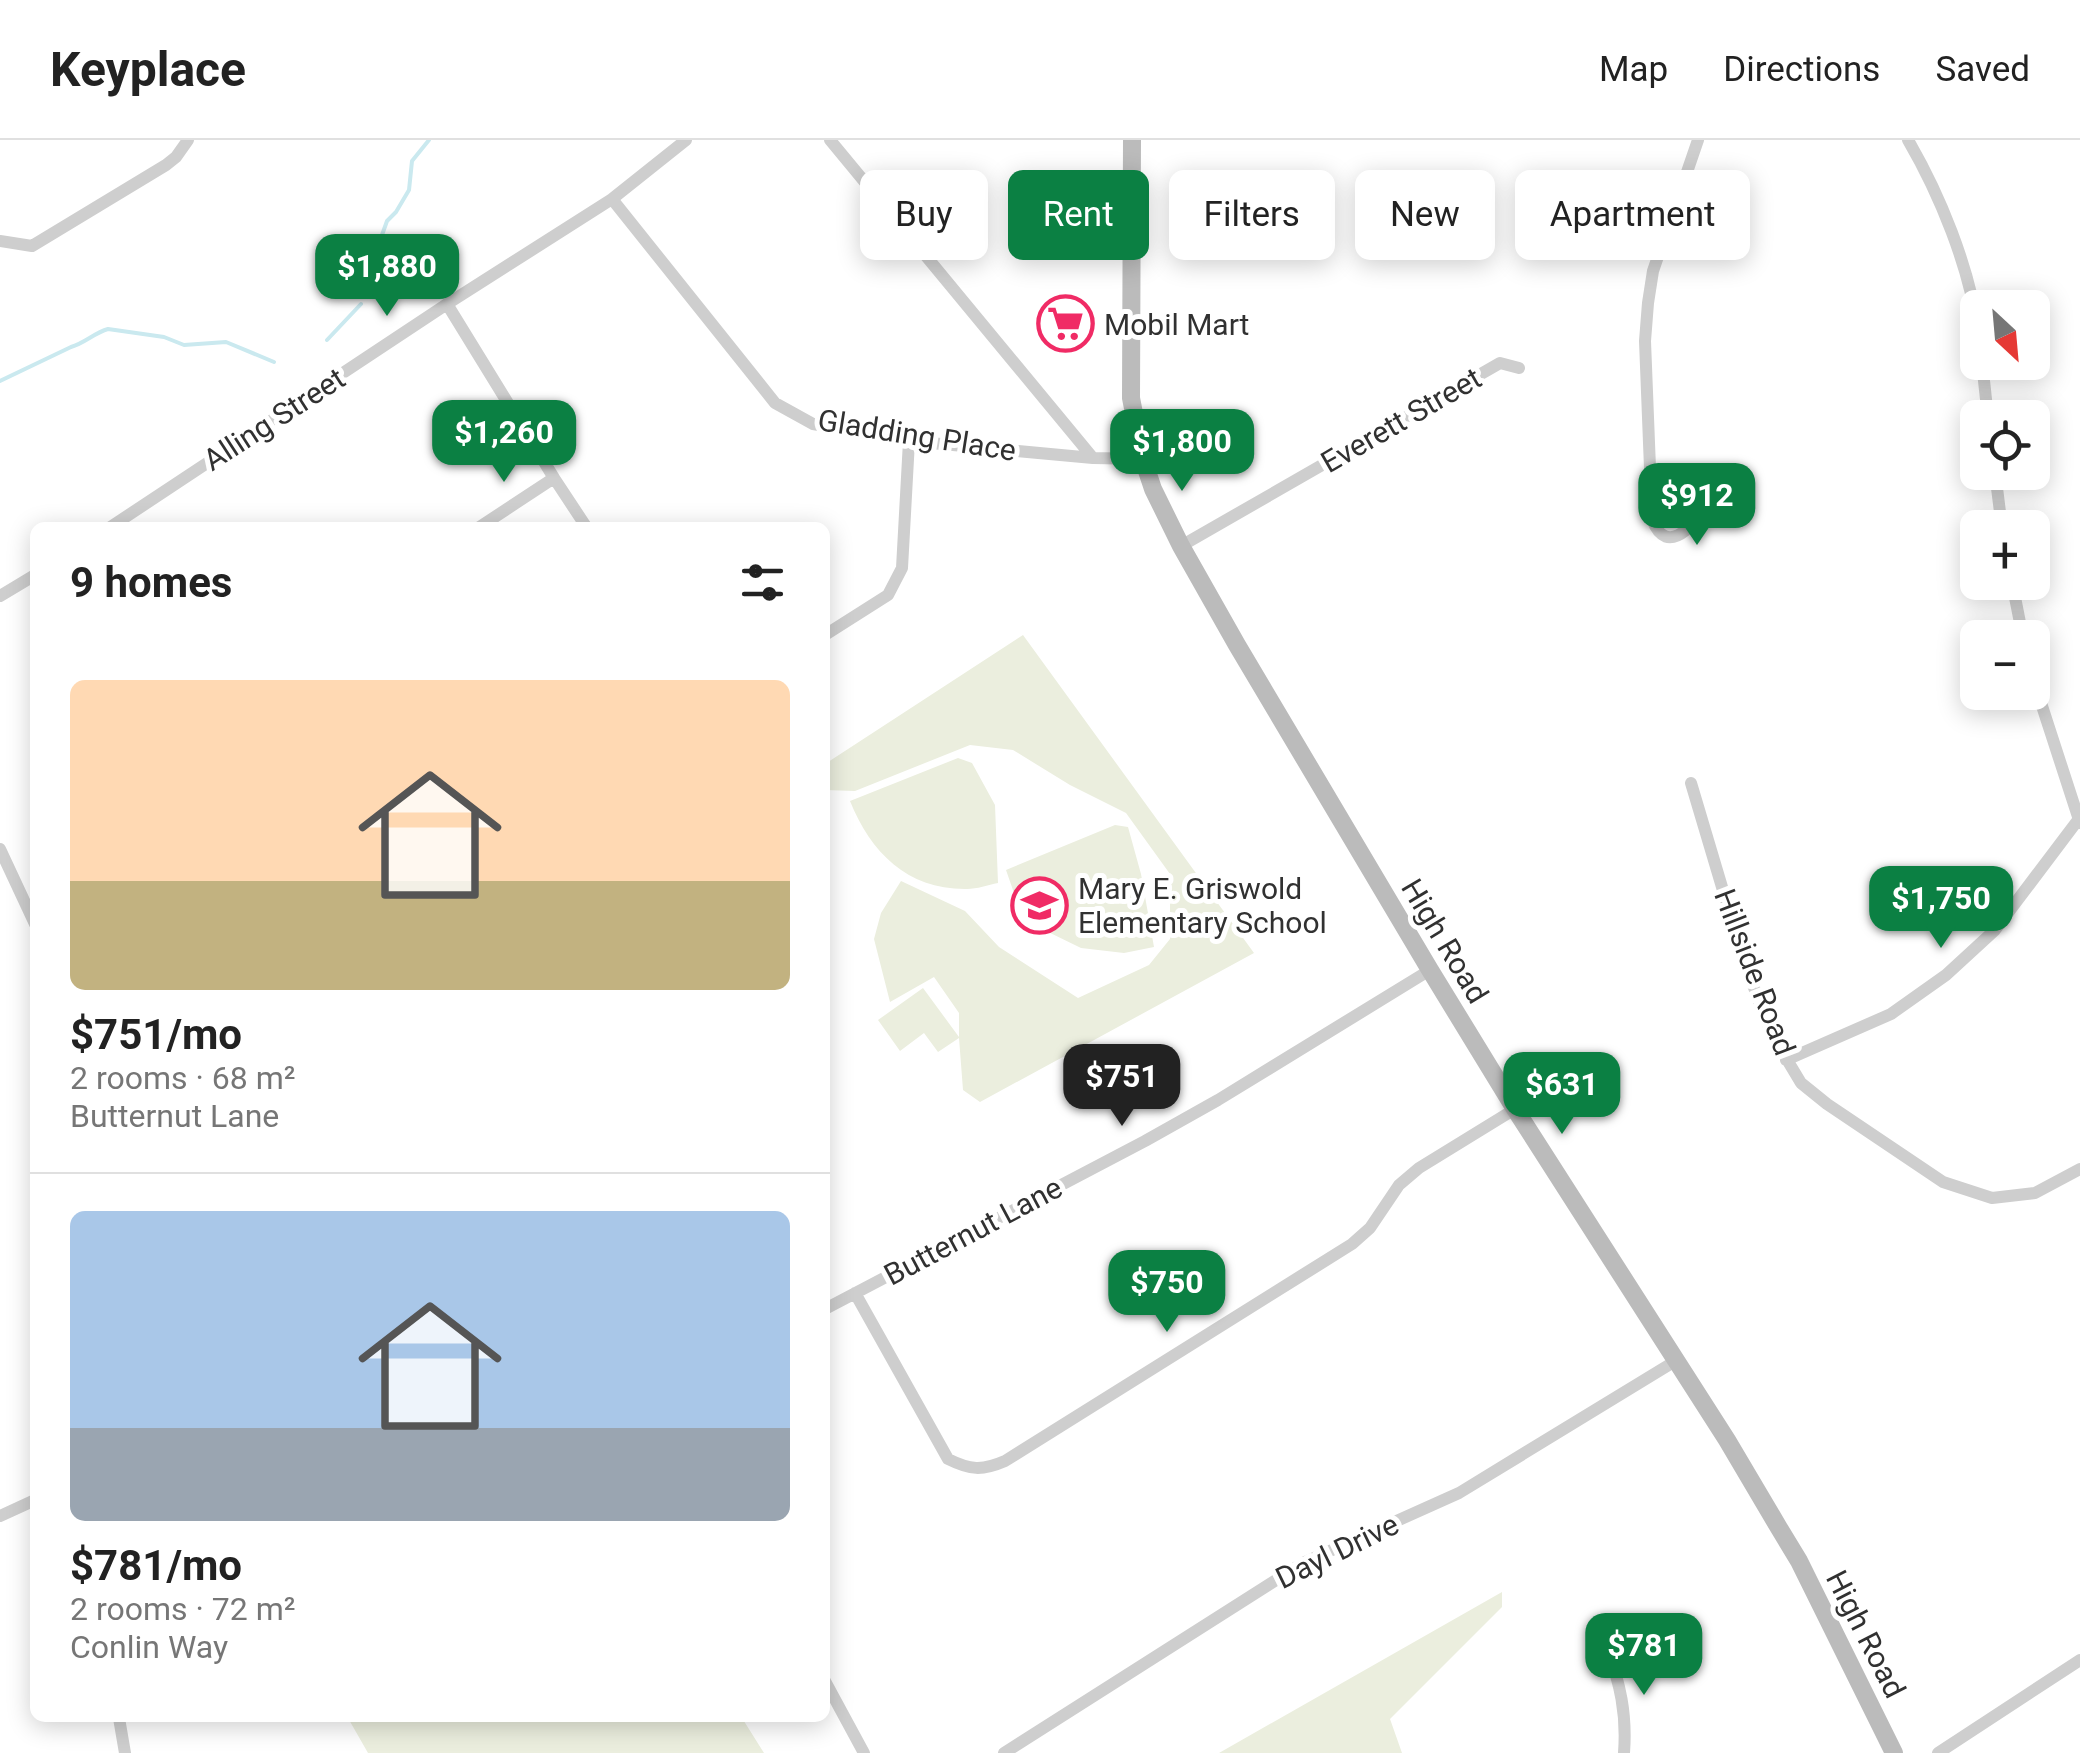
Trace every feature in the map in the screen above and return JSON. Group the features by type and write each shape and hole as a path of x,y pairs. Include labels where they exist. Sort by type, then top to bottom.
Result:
{"main road":[{"name":"High Road","path":"1132,140 1131,387 1136,430 1153,488 1237,645 1430,970 1727,1440 1798,1561 1894,1753"}],"street":[{"path":"0,242 32,246 166,165 188,140"},
{"name":"Alling Street","path":"118,522 612,199 686,140"},
{"path":"830,140 1093,458"},
{"path":"1652,497 1646,357 1648,303 1653,271 1698,140"},
{"path":"1908,140 1945,216 1968,290"},
{"name":"Gladding Place","path":"612,199 774,403 812,424 909,441 1143,460"},
{"path":"447,304 583,522"},
{"name":"Everett Street","path":"1181,546 1500,363 1519,368"},
{"path":"830,632 888,595 902,568 909,441"},
{"path":"487,522 554,478"},
{"path":"0,596 30,578"},
{"path":"1786,1060 1891,1014 1946,975 1995,930 2079,821 2043,710"},
{"name":"Hillside Road","path":"1690,783 1744,961 1771,1034 1801,1083 1943,1182 1992,1198 2035,1193 2080,1170"},
{"path":"0,849 30,913"},
{"name":"Butternut Lane","path":"830,1306 1188,1116 1430,970"},
{"path":"854,1294 948,1459 967,1469 986,1470 1352,1244 1370,1228 1400,1185 1419,1168 1515,1109"},
{"name":"Dayl Drive","path":"1004,1753 1303,1563 1459,1493 1676,1360"},
{"path":"0,1516 30,1502"},
{"path":"1607,1647 1622,1694 1624,1753"},
{"path":"1938,1753 2080,1660"},
{"path":"830,1690 864,1753"},
{"path":"120,1722 126,1753"}],"green space":[{"path":"1023,635 1254,953 980,1102 963,1090 959,1038 938,1052 924,1033 900,1051 878,1020 923,988 959,1037 959,1013 934,977 890,1002 874,939 881,913 901,881 965,911 999,947 1078,998 1149,965 1170,939 1170,874 1126,813 1013,750 970,745 855,791 830,790 830,761"},
{"path":"958,758 972,763 995,805 998,883 971,889 927,883 894,865 869,837 850,801"},
{"path":"1115,825 1128,827 1154,947 1124,953 1081,948 1040,928 1014,893 1006,870"},
{"path":"1502,1592 1502,1607 1390,1719 1402,1753 1219,1753"},
{"path":"350,1722 745,1722 764,1753 368,1753"}],"waterway":[{"path":"371,283 387,221 409,190 412,161 429,140"},
{"path":"327,340 361,304"},
{"path":"0,381 108,329 164,337 184,345 226,342 274,362"}],"place":[{"name":"Mobil Mart","path":"1065,324"},
{"name":"Mary E. Griswold Elementary School","path":"1039,905"}]}
